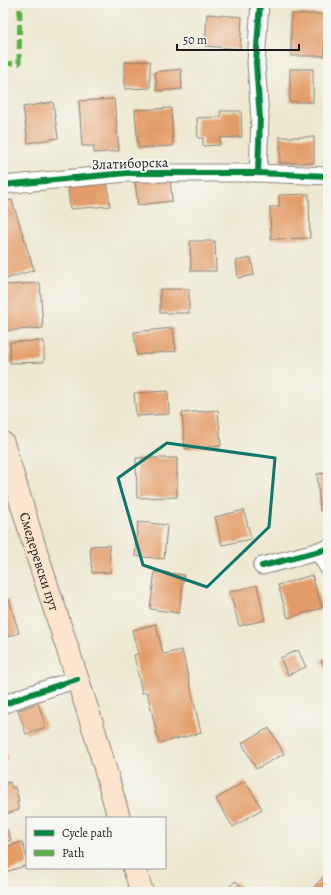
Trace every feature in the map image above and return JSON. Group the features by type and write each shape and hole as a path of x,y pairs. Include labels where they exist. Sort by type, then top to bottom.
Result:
{"main road":[{"name":"Смедеревски пут","path":"3,443 95,733 119,817"},
{"path":"134,869 142,892"}],"street":[{"path":"258,173 260,118 256,64 260,3"},
{"name":"Златиборска","path":"3,184 126,173 258,173 328,176"},
{"path":"262,566 323,550 328,567"},
{"path":"3,705 77,679"}],"highlighted area":[{"path":"167,443 275,458 269,527 207,587 143,565 118,478"}],"building":[{"path":"207,14 242,17 240,49 205,46"},
{"path":"291,14 325,14 325,56 291,56"},
{"path":"150,61 150,88 125,89 125,62"},
{"path":"181,69 182,89 157,91 155,72"},
{"path":"290,69 313,69 313,102 290,102"},
{"path":"114,99 119,151 94,153 94,146 82,146 79,101"},
{"path":"53,102 58,138 28,143 23,107"},
{"path":"171,108 173,146 138,148 135,110"},
{"path":"220,111 241,111 242,137 220,138 220,145 203,146 203,138 198,138 197,118 221,117"},
{"path":"280,137 314,137 314,163 280,163"},
{"path":"170,177 172,201 138,205 135,181"},
{"path":"107,180 110,206 70,209 68,183"},
{"path":"309,194 310,238 271,239 270,207 279,207 279,195"},
{"path":"12,200 34,270 3,280 3,202"},
{"path":"190,241 215,241 216,271 191,271"},
{"path":"251,258 254,275 238,278 236,261"},
{"path":"40,283 43,328 3,331 3,285"},
{"path":"160,289 189,289 189,313 160,313"},
{"path":"173,328 176,351 137,355 134,332"},
{"path":"44,341 44,362 10,363 10,342"},
{"path":"168,391 169,414 136,416 134,393"},
{"path":"218,410 221,446 185,449 182,413"},
{"path":"136,458 177,458 177,497 137,498"},
{"path":"328,473 328,510 320,511 317,474"},
{"path":"244,510 251,539 222,545 215,517"},
{"path":"138,522 167,525 164,559 135,556"},
{"path":"109,545 111,572 92,573 90,546"},
{"path":"155,571 184,575 179,613 150,609"},
{"path":"312,575 322,608 288,618 278,585"},
{"path":"257,585 265,620 239,626 230,592"},
{"path":"9,599 19,633 7,637 3,623 3,601"},
{"path":"156,624 163,654 182,650 201,733 159,743 147,692 142,693 134,655 138,654 132,630"},
{"path":"298,650 306,667 288,675 280,658"},
{"path":"328,657 328,672 321,661"},
{"path":"38,703 46,727 26,734 18,710"},
{"path":"269,728 284,754 256,769 242,743"},
{"path":"3,743 8,759 3,761"},
{"path":"245,781 262,809 233,827 216,799"},
{"path":"10,782 12,788 15,787 19,801 17,802 19,810 3,815 3,784"},
{"path":"7,829 11,840 3,842 3,830"},
{"path":"22,842 26,854 26,865 6,872 3,862 3,848"},
{"path":"328,871 328,892 310,892"},
{"path":"236,881 244,892 226,892 225,890"}],"marked path":[{"path":"3,64 19,63 20,3"}],"cycle path":[{"path":"258,173 260,118 256,63 260,3"},
{"path":"3,185 126,173 258,173 328,176"},
{"path":"262,566 328,549"},
{"path":"3,705 77,679"}]}
